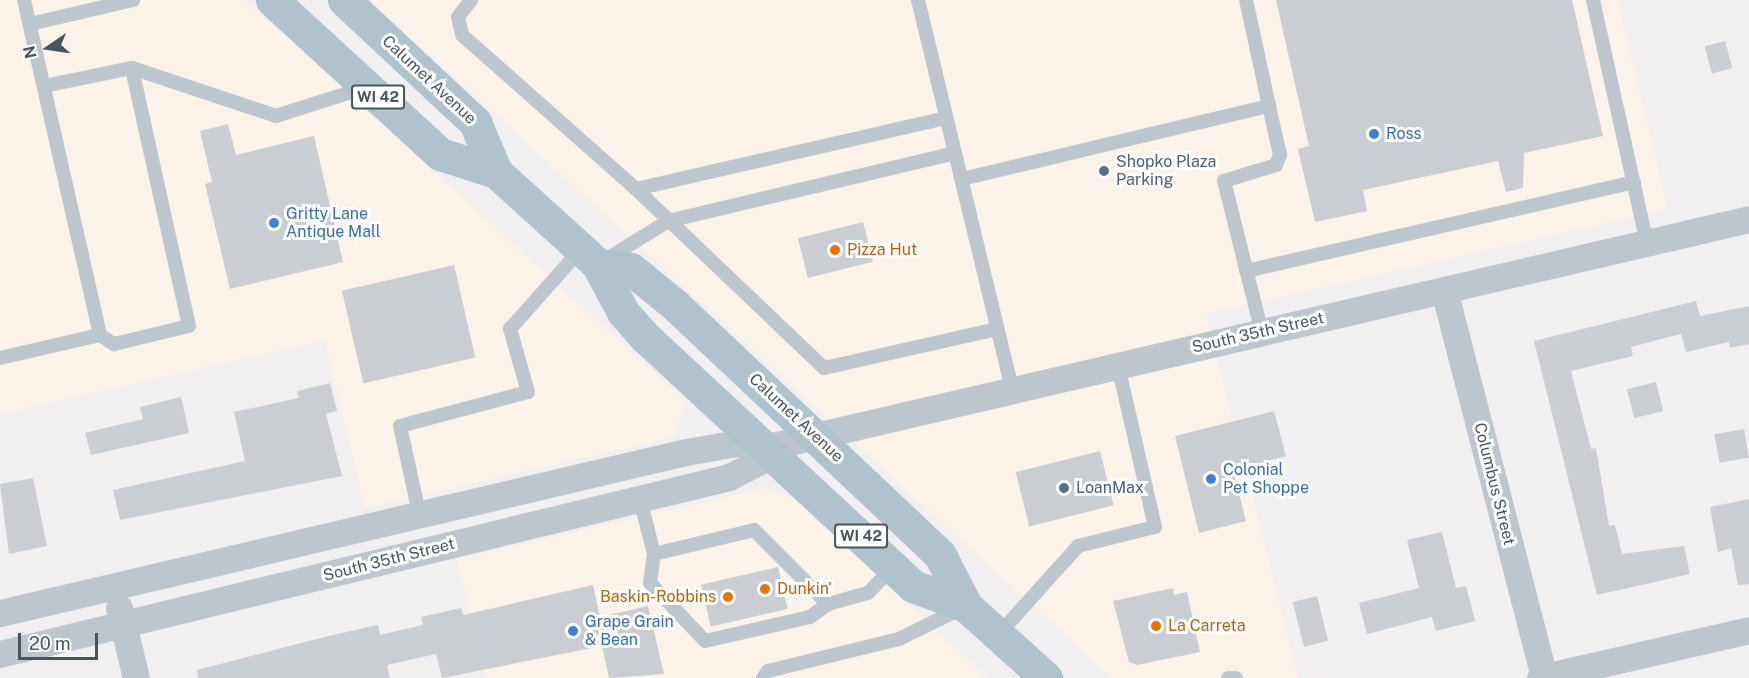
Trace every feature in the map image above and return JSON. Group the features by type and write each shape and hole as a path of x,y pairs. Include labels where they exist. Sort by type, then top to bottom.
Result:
{"main road":[{"name":"Calumet Avenue","path":"272,0 440,154 496,172 590,257 636,328 768,447 921,592 966,606"},
{"name":"Calumet Avenue","path":"344,0 475,122 496,172"},
{"name":"Calumet Avenue","path":"590,257 623,267 646,279 940,555 966,606 1046,678"}],"street":[{"name":"South 35th Street","path":"0,613 419,513 698,450 737,443 768,447 1749,219"},
{"name":"Columbus Street","path":"1444,290 1542,678"},
{"name":"South 35th Street","path":"0,654 729,477 760,461 768,447"},
{"path":"114,586 136,678"},
{"path":"1542,678 1749,630"}],"lane":[{"path":"24,0 100,335 114,344 189,326 132,68"},
{"path":"30,24 133,0"},
{"path":"471,0 458,17 462,34 636,189 824,368 998,329"},
{"path":"918,0 1012,390"},
{"path":"1246,0 1280,155 1276,165 1224,181 1262,333"},
{"path":"1593,0 1647,243"},
{"path":"44,86 132,68 276,116 367,87"},
{"path":"962,179 1269,106"},
{"path":"636,189 946,118"},
{"path":"419,513 400,426 528,392 510,329 590,257 668,221 955,153"},
{"path":"1246,271 1634,182"},
{"path":"0,358 100,335"},
{"path":"998,635 1078,546 1155,527 1118,366"},
{"path":"640,499 654,554 650,584 705,641 810,617 828,604 868,593 893,567"},
{"path":"654,554 754,530 828,604"},
{"path":"763,678 768,671 899,639 966,606"},
{"path":"1228,678 1236,678"}],"shaded area":[{"path":"0,0 245,0 679,395 684,405 675,437 365,508 325,340 0,414"},
{"path":"370,0 1617,0 1668,209 1206,314 1298,678 1112,678"},
{"path":"765,488 794,499 988,678 486,678 457,559"}],"building":[{"path":"1276,0 1572,0 1603,136 1524,153 1523,188 1506,192 1498,161 1363,190 1367,211 1315,222 1298,149 1309,146"},
{"path":"1725,41 1732,68 1712,73 1705,46"},
{"name":"Gritty Lane Antique Mall","path":"228,124 236,155 314,136 343,262 230,289 205,184 212,182 200,131"},
{"name":"Pizza Hut","path":"863,222 873,262 808,278 798,238"},
{"path":"454,265 475,358 363,383 342,291"},
{"path":"1696,301 1700,316 1749,306 1749,344 1730,348 1729,342 1686,352 1681,334 1631,347 1633,356 1571,371 1591,449 1596,448 1609,526 1615,525 1622,554 1684,546 1690,574 1597,595 1534,341"},
{"path":"1656,382 1663,411 1634,418 1627,389"},
{"path":"330,383 337,411 326,414 342,476 120,520 113,490 245,461 234,412 299,398 297,391"},
{"path":"181,397 189,433 91,455 85,433 143,419 140,407"},
{"name":"Colonial Pet Shoppe","path":"1274,411 1286,456 1233,470 1246,521 1199,533 1175,436"},
{"path":"1744,429 1749,458 1719,463 1714,434"},
{"name":"LoanMax","path":"1100,451 1114,505 1029,526 1016,472"},
{"path":"33,478 47,546 9,554 0,484"},
{"path":"1749,499 1749,584 1738,585 1731,548 1718,552 1710,507"},
{"path":"1442,532 1456,588 1466,586 1475,621 1436,631 1432,617 1367,634 1359,603 1419,588 1407,540"},
{"path":"778,567 788,609 711,627 701,585"},
{"path":"593,585 600,617 648,606 664,674 609,678 602,646 442,678 436,654 387,665 390,678 198,678 197,670 329,636 378,625 380,635 423,625 421,617 461,608 463,615"},
{"name":"La Carreta","path":"1173,588 1174,595 1187,592 1200,652 1137,665 1129,662 1113,601"},
{"path":"1317,596 1328,641 1304,647 1293,602"}],"place":[{"name":"Ross","path":"1374,134"},
{"name":"Shopko Plaza Parking","path":"1104,171"},
{"name":"Gritty Lane Antique Mall","path":"274,223"},
{"name":"Pizza Hut","path":"835,250"},
{"name":"Colonial Pet Shoppe","path":"1211,479"},
{"name":"LoanMax","path":"1064,488"},
{"name":"Dunkin'","path":"765,589"},
{"name":"Baskin-Robbins","path":"728,597"},
{"name":"La Carreta","path":"1156,626"},
{"name":"Grape Grain & Bean","path":"573,631"}]}
